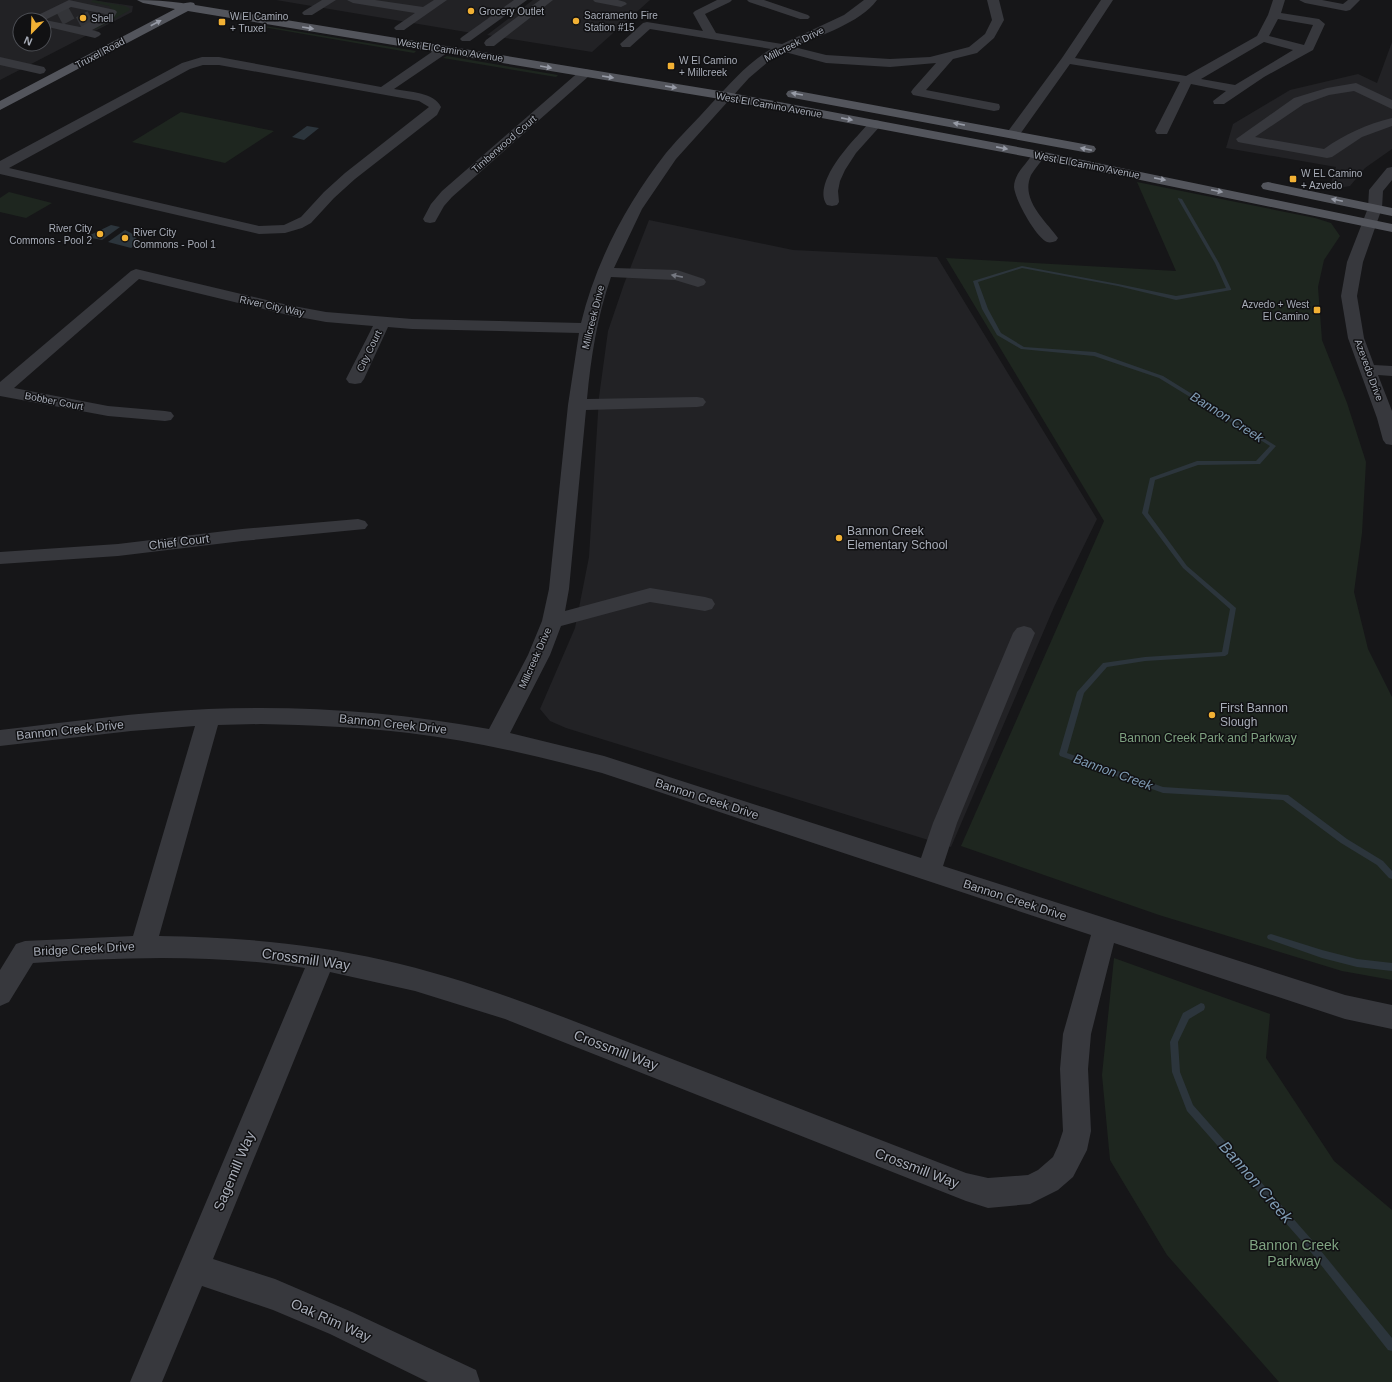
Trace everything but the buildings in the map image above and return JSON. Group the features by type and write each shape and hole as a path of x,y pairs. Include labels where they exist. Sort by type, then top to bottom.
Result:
{"main road":[{"name":"West El Camino Avenue","path":"143,0 167,2 187,7 585,73 729,88 875,124 1039,155 1369,222 1392,228"},
{"name":"Truxel Road","path":"0,105 200,0"},
{"path":"145,13 167,2"},
{"path":"303,12 323,16"},
{"name":"West El Camino Avenue","path":"387,26 415,31"},
{"name":"Truxel Road","path":"88,43 105,34"},
{"name":"West El Camino Avenue","path":"452,37 506,46"},
{"path":"0,105 4,100 44,75 46,73 44,68 27,78"},
{"name":"West El Camino Avenue","path":"729,88 752,87"},
{"name":"West El Camino Avenue","path":"782,92 1013,134 1105,153"},
{"path":"1257,184 1392,212"}],"street":[{"path":"303,12 330,0"},
{"path":"353,0 424,11"},
{"path":"400,28 441,0"},
{"path":"466,39 521,0"},
{"path":"490,43 547,0"},
{"path":"599,0 621,4"},
{"path":"712,36 699,13 726,0"},
{"path":"753,0 804,17"},
{"name":"Millcreek Drive","path":"496,738 539,655 552,621 559,589 582,364 588,328 605,272 631,215 650,185 729,88 755,66 784,48 845,19 871,0"},
{"path":"626,44 647,25 784,48 826,59 890,63 930,61 973,50 990,36 998,20 993,0"},
{"path":"1013,134 1067,60 1107,0"},
{"path":"1162,131 1187,80 1262,38 1274,15 1279,0"},
{"path":"1305,0 1346,8 1354,0"},
{"path":"52,12 70,3 105,34"},
{"path":"55,24 80,12 112,12 109,17 80,12"},
{"path":"1219,101 1303,48 1309,47 1319,24 1315,21 1274,15"},
{"path":"1262,38 1303,48"},
{"path":"383,91 443,50"},
{"path":"949,56 917,92 994,107"},
{"path":"1067,60 1238,89"},
{"path":"0,61 44,68"},
{"path":"202,61 219,61 428,100 433,103 435,108 432,112 350,176 329,195 306,220 285,229 260,230 0,168 186,66 202,61"},
{"name":"Timberwood Court","path":"430,219 438,204 447,194 585,73"},
{"path":"1392,105 1356,87 1327,92 1299,101 1243,139 1327,154 1338,145 1360,133 1392,122"},
{"path":"832,202 831,196 833,180 845,160 875,124"},
{"path":"1039,155 1022,180 1022,191 1025,202 1051,238"},
{"name":"Azevedo Drive","path":"1392,171 1376,190 1375,208 1355,262 1349,296 1356,338 1367,369 1384,388 1386,418 1392,440"},
{"path":"1375,208 1392,196"},
{"path":"605,272 677,275 698,282"},
{"name":"River City Way","path":"0,390 136,274 288,310 326,317 382,323 588,328"},
{"name":"City Court","path":"355,379 382,323"},
{"path":"1367,369 1392,371"},
{"name":"Bobber Court","path":"0,390 108,411 165,416"},
{"path":"578,405 697,402"},
{"name":"Chief Court","path":"0,558 118,550 242,535 358,525"},
{"path":"552,621 650,595 705,604"},
{"path":"929,872 945,823 1024,633"},
{"name":"Bannon Creek Drive","path":"0,738 140,722 209,717 268,716 331,717 423,726 496,738 604,765 1346,1007 1392,1017"},
{"path":"143,946 209,717"},
{"name":"Crossmill Way","path":"143,946 200,947 267,952 322,959 382,971 446,988 510,1009 966,1187 988,1192 1030,1189 1048,1180 1063,1167 1072,1150 1077,1131 1074,1069 1078,1034 1105,929"},
{"name":"Bridge Creek Drive","path":"0,994 25,952 97,947 143,946"},
{"name":"Sagemill Way","path":"146,1382 322,959"},
{"name":"Oak Rim Way","path":"194,1268 275,1295 341,1323 464,1382"}],"shaded area":[{"path":"0,0 92,0 133,6 132,12 0,80"},
{"path":"276,0 517,0 472,33"},
{"path":"533,0 650,0 592,52 487,35"},
{"path":"1392,42 1392,149 1365,168 1350,186 1330,186 1336,167 1226,148 1233,124 1290,90 1358,74 1377,83"},
{"path":"307,126 319,128 304,140 292,137"},
{"name":"Bannon Creek Elementary School","path":"649,220 793,250 937,257 1097,519 1054,607 951,847 566,728 550,721 540,709 575,628 589,557 599,397 608,331 624,284"},
{"name":"River City Commons - Pool 2","path":"111,225 120,227 102,240 86,237"},
{"name":"River City Commons - Pool 1","path":"125,230 131,233 140,242 131,248 108,242"}],"green space":[{"path":"93,0 125,6 130,10 96,29 93,28 114,11 109,6 91,2"},
{"path":"259,25 416,51 414,53 257,26"},
{"path":"447,56 558,75 556,77 443,58"},
{"path":"181,112 274,131 225,163 132,142"},
{"name":"Bannon Creek Park and Parkway","path":"1137,182 1315,218 1331,223 1340,236 1324,260 1318,287 1322,340 1347,403 1366,462 1362,533 1354,592 1368,649 1392,697 1392,980 1342,971 1159,915 961,846 1104,521 946,258 1176,271"},
{"path":"9,192 52,203 26,218 0,212 0,198"},
{"name":"Bannon Creek Parkway","path":"1114,958 1270,1014 1266,1058 1334,1161 1392,1210 1392,1382 1279,1382 1167,1255 1110,1160 1102,1075"}],"waterway":[{"name":"Bannon Creek","path":"1180,199 1217,263 1229,289 1176,298 1118,285 1022,267 975,281 985,309 999,334 1023,348 1095,354 1161,377 1273,446 1258,463 1197,463 1152,479 1145,513 1185,567 1233,608 1225,654 1145,659 1105,665 1081,692 1063,754 1163,790 1285,797 1344,841 1380,863 1392,876"},
{"name":"Bannon Creek","path":"1271,937 1322,954 1357,963 1392,967"},
{"name":"Bannon Creek","path":"1201,1007 1186,1016 1174,1042 1176,1072 1190,1108 1309,1243 1392,1346"}],"tunnel":[{"path":"60,19 75,11"},
{"path":"79,23 94,15"}],"place":[{"name":"Grocery Outlet","path":"471,11"},
{"name":"Shell","path":"83,18"},
{"name":"Sacramento Fire Station #15","path":"576,21"},
{"name":"W El Camino + Truxel","path":"222,22"},
{"name":"W El Camino + Millcreek","path":"671,66"},
{"name":"W EL Camino + Azvedo","path":"1293,179"},
{"name":"River City Commons - Pool 2","path":"100,234"},
{"name":"River City Commons - Pool 1","path":"125,238"},
{"name":"Azvedo + West El Camino","path":"1317,310"},
{"name":"Bannon Creek Elementary School","path":"839,538"},
{"name":"First Bannon Slough","path":"1212,715"}]}
